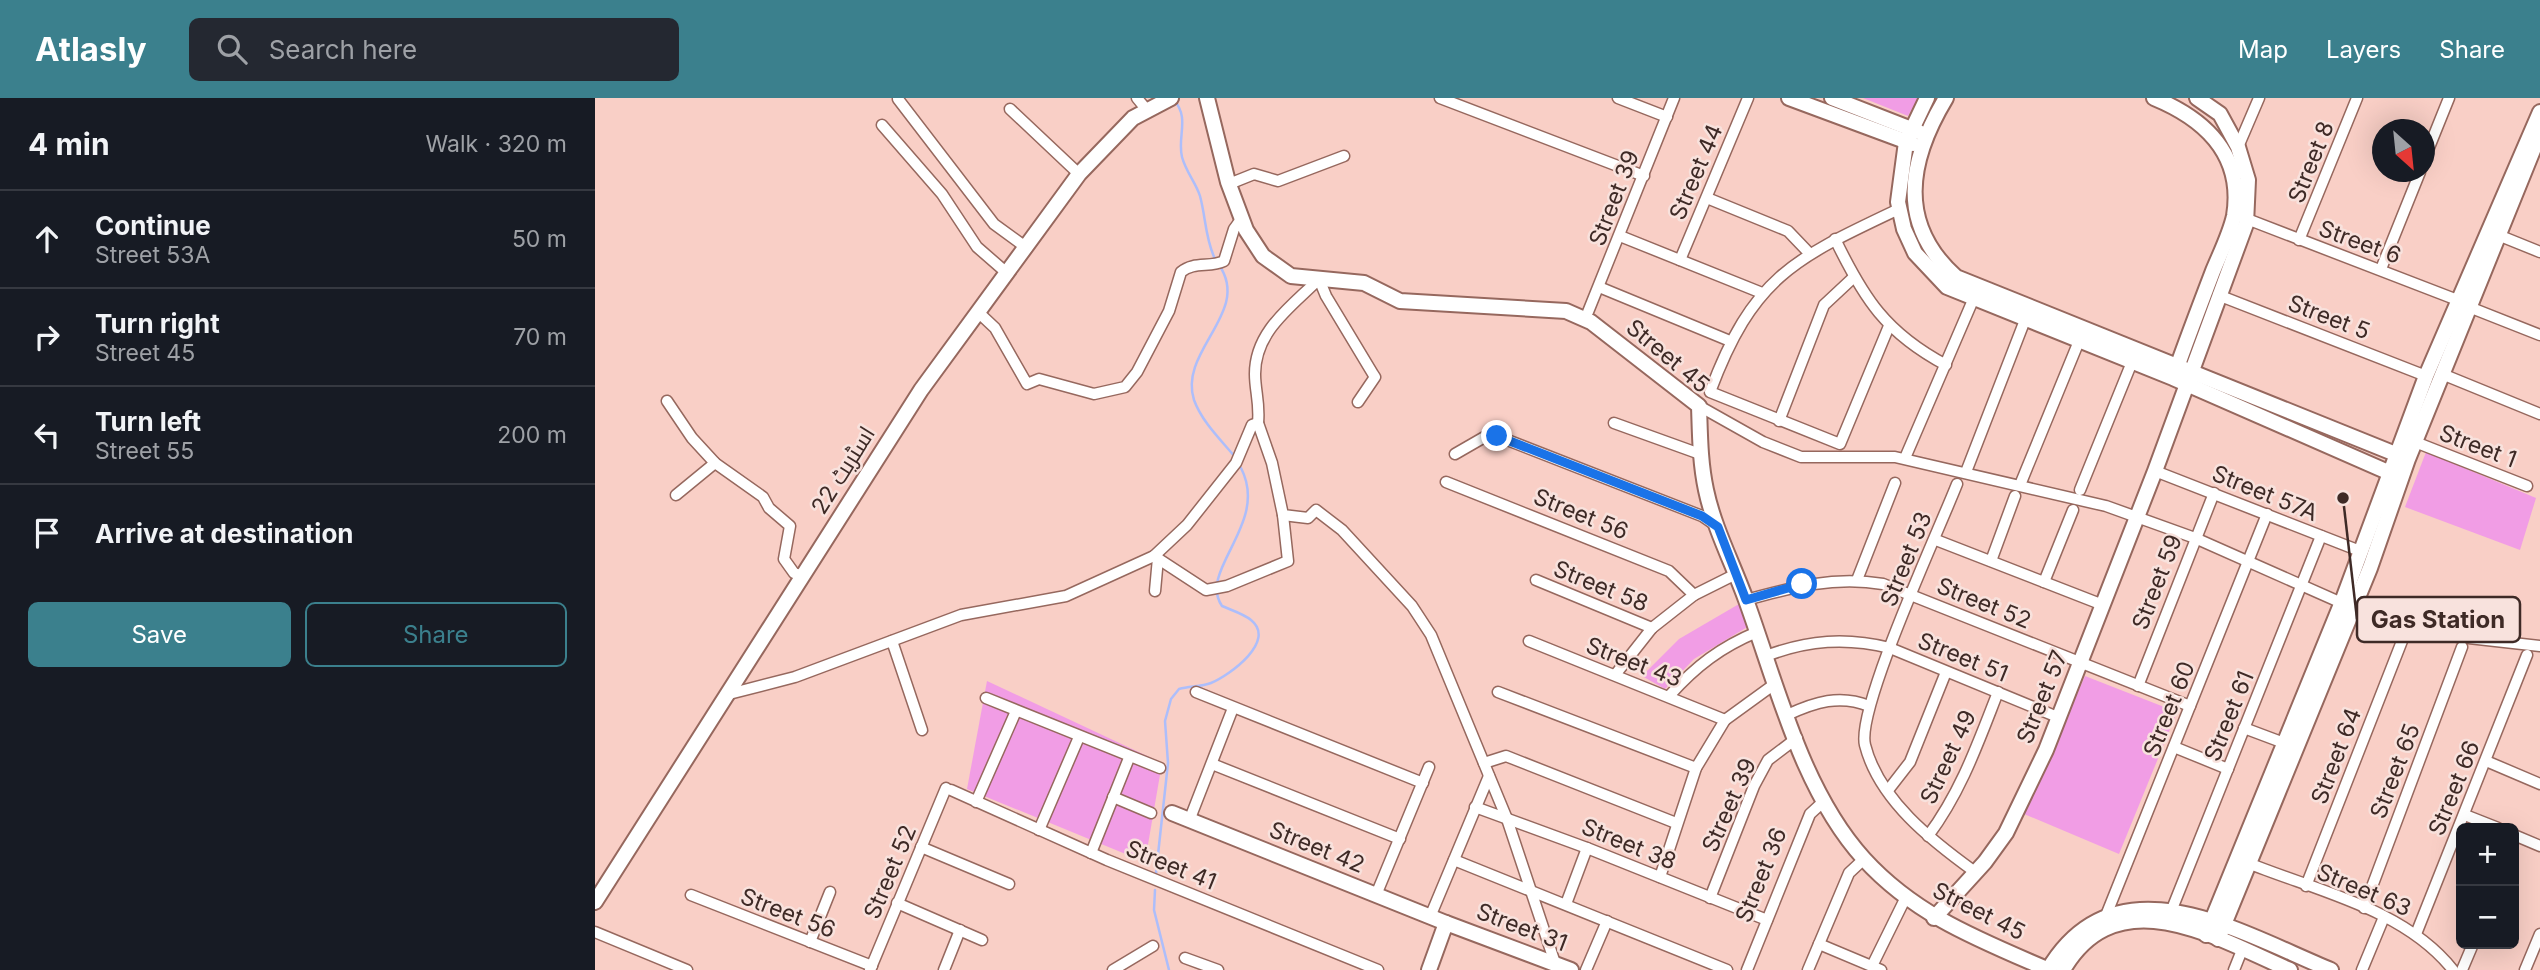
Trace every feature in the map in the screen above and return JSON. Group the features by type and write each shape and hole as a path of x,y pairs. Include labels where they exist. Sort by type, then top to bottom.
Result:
{"street":[{"name":"اسٹریٹ 22","path":"595,902 921,390 1079,174 1133,118 1142,104 1171,98"},
{"name":"Street 45","path":"1207,98 1229,184 1242,218 1263,256 1291,276 1364,283 1401,301 1566,311 1591,322 1699,406 1700,454 1707,494 1787,715 1823,802 1864,859 1934,918 2048,970"},
{"path":"1440,98 1644,176"},
{"path":"1618,98 1667,117"},
{"name":"Street 39","path":"1588,312 1674,98"},
{"name":"Street 44","path":"1680,260 1748,98"},
{"path":"1789,98 1927,142"},
{"path":"1832,98 1909,135"},
{"path":"1927,98 1909,135 1899,176 1899,209 1904,229 1947,287 2025,320 2052,323 2079,341 2133,362 2182,375"},
{"path":"1928,258 1927,245 1915,210 1915,185 1927,142 1947,98"},
{"path":"2154,98 2183,110 2208,128 2226,155 2234,184 2233,219 2221,269 2182,375"},
{"path":"2182,375 2218,295 2221,269 2247,219 2248,180 2238,148 2220,114 2197,98"},
{"path":"2238,148 2259,98"},
{"name":"Street 8","path":"2299,240 2357,98"},
{"path":"2435,133 2449,98"},
{"path":"898,99 994,224 1027,247"},
{"path":"1010,109 1079,174"},
{"path":"2465,304 2540,112"},
{"path":"882,125 941,194 977,247 1008,274"},
{"path":"2215,931 2248,863 2348,605 2396,475 2426,376 2456,324 2498,235 2540,133"},
{"path":"1229,184 1254,174 1278,181 1344,156"},
{"path":"2381,270 2416,182"},
{"path":"1707,198 1788,231 1810,254"},
{"name":"Street 45","path":"1889,326 1840,444 1710,392 1730,341 1762,293 1791,266 1810,254 1835,239 1899,209"},
{"path":"978,312 995,328 1027,384 1039,379 1094,394 1116,391 1125,387 1147,354 1169,312 1181,272 1193,265 1220,263 1234,229 1242,218"},
{"name":"Street 6","path":"2247,219 2540,335"},
{"path":"2498,235 2540,252"},
{"path":"1620,236 1762,293"},
{"path":"1835,239 1854,277 1889,326 1911,346 1946,365"},
{"path":"1928,258 1956,277 2052,323 2244,402 2396,475"},
{"path":"1780,421 1824,304 1854,277"},
{"path":"1156,557 1206,590 1227,586 1288,561 1283,515 1272,463 1258,423 1259,393 1254,375 1260,341 1319,279 1325,296 1375,377 1358,402"},
{"path":"1599,287 1730,341"},
{"name":"Street 5","path":"2218,295 2426,376"},
{"path":"1905,458 1973,300"},
{"path":"1966,472 2025,320"},
{"path":"2402,457 2415,442 2442,374 2456,324"},
{"path":"2020,485 2079,341"},
{"path":"2080,490 2133,362"},
{"path":"2442,374 2540,414"},
{"name":"Street 57","path":"1934,918 2006,833 2060,718 2155,471 2182,375"},
{"path":"667,401 692,438 715,463 763,497 769,508 787,521 790,526 785,559 794,573 803,576"},
{"path":"2244,402 2402,457"},
{"path":"1699,406 1763,442 1801,457 1905,458 2020,485 2137,516 2249,560 2348,605 2424,633 2540,646"},
{"path":"729,694 796,677 961,615 1066,596 1156,557 1187,525 1236,463 1252,425 1258,423"},
{"path":"1614,423 1700,454"},
{"path":"1455,454 1488,435 1497,436 1702,516 1718,527"},
{"name":"Street 1","path":"2415,442 2527,486"},
{"path":"676,495 715,463"},
{"name":"Street 57A","path":"2155,471 2360,551"},
{"path":"2215,931 2284,743 2348,605 2360,551 2396,475"},
{"name":"Street 56","path":"1446,482 1669,571 1694,595"},
{"path":"1857,580 1895,483"},
{"name":"Street 53","path":"1957,484 1869,706 1865,743 1889,789 1928,836 1975,872"},
{"name":"Street 59","path":"2138,686 2214,493"},
{"path":"1991,561 2015,496"},
{"path":"1283,515 1307,517 1316,510 1321,512 1342,530 1412,607 1431,635 1507,819 1561,968"},
{"path":"2044,582 2073,510"},
{"name":"Street 60","path":"2105,918 2267,514"},
{"name":"Street 61","path":"2172,909 2321,536"},
{"path":"1935,540 2103,605"},
{"path":"1155,591 1156,557"},
{"path":"1615,675 1652,628 1694,595 1736,574"},
{"name":"Street 58","path":"1536,580 1652,628"},
{"name":"Street 52","path":"1746,600 1802,584 1857,580 1883,584 2080,663"},
{"path":"1670,695 1694,668 1714,653 1757,632"},
{"name":"Street 43","path":"1529,640 1670,695 1725,720"},
{"name":"Street 51","path":"1766,656 1807,643 1846,640 1890,648 2060,718"},
{"name":"Street 64","path":"2305,886 2402,640"},
{"path":"892,641 922,730"},
{"name":"Street 65","path":"2364,908 2462,648"},
{"name":"Street 66","path":"2416,934 2527,655"},
{"path":"2080,663 2190,706"},
{"path":"1889,789 1910,762 1946,672"},
{"path":"1660,877 1696,768 1725,720 1776,684"},
{"path":"1196,692 1423,783"},
{"path":"1498,692 1696,768"},
{"name":"Street 49","path":"1928,836 1948,809 1964,778 1998,692"},
{"path":"986,698 1129,758 1160,768"},
{"path":"1787,715 1813,703 1843,698 1869,706"},
{"path":"1189,821 1233,708"},
{"path":"977,802 1016,711"},
{"path":"2244,728 2284,743"},
{"path":"1039,830 1079,737"},
{"name":"Street 39","path":"1710,898 1754,786 1768,760 1797,738"},
{"path":"2174,747 2228,769"},
{"path":"1484,762 1506,756 1676,823"},
{"path":"1091,853 1129,758"},
{"path":"2486,761 2539,780"},
{"path":"1212,764 1400,839"},
{"path":"1376,895 1429,767"},
{"path":"1430,917 1489,776"},
{"name":"Street 52","path":"871,968 948,789"},
{"name":"Street 41","path":"948,789 1091,853 1378,970"},
{"path":"1113,797 1150,813"},
{"name":"Street 36","path":"1747,970 1810,814 1823,802"},
{"name":"Street 38","path":"1475,807 1587,848 1767,920"},
{"name":"Street 42","path":"1171,813 1452,925"},
{"path":"2465,815 2485,823"},
{"path":"2519,838 2540,846"},
{"path":"921,847 1009,884"},
{"path":"1566,904 1587,848"},
{"path":"1808,970 1849,873 1864,859"},
{"path":"1454,860 1727,970"},
{"name":"Street 63","path":"2248,863 2384,917 2416,934 2453,970"},
{"path":"810,942 829,892"},
{"name":"Street 56","path":"691,895 871,968"},
{"path":"1819,944 1877,968 1906,897"},
{"path":"897,904 982,940"},
{"path":"2048,970 2060,949 2079,931 2131,909 2172,909 2215,931 2242,950 2290,970"},
{"path":"2362,970 2384,917"},
{"path":"1586,970 1607,921"},
{"path":"2063,970 2080,946 2093,935 2127,921 2171,922 2215,931 2331,970"},
{"path":"1429,970 1452,925"},
{"name":"Street 31","path":"1452,925 1561,968"},
{"path":"944,970 960,930"},
{"path":"595,932 687,970"},
{"path":"2525,970 2540,934"},
{"path":"1113,970 1153,946"},
{"path":"2462,970 2471,949"},
{"path":"2234,970 2242,950"},
{"path":"1185,958 1218,970"}],"shaded area":[{"path":"1863,98 1918,98 1908,116"},
{"path":"2426,452 2536,498 2520,550 2405,507"},
{"path":"1739,604 1749,626 1694,659 1665,689 1642,676 1679,639"},
{"path":"2085,676 2177,712 2119,854 2024,814"},
{"path":"987,681 1162,763 1145,862 967,789"}],"waterway":[{"path":"1174,100 1179,107 1182,121 1182,157 1200,196 1209,243 1215,259"},
{"path":"1219,265 1227,282 1227,299 1196,365 1192,382 1194,400 1202,416 1235,457"},
{"path":"1156,873 1168,763 1165,721 1171,699 1179,689 1207,684 1229,673 1248,656 1258,638 1258,628 1251,620 1222,606 1217,592 1219,577 1247,508 1247,489 1241,468"},
{"path":"1155,890 1154,910 1169,970"}],"place":[{"name":"Gas Station","path":"2343,498"}],"route":[{"path":"1497,436 1702,516 1718,527 1746,600 1802,584"}]}
